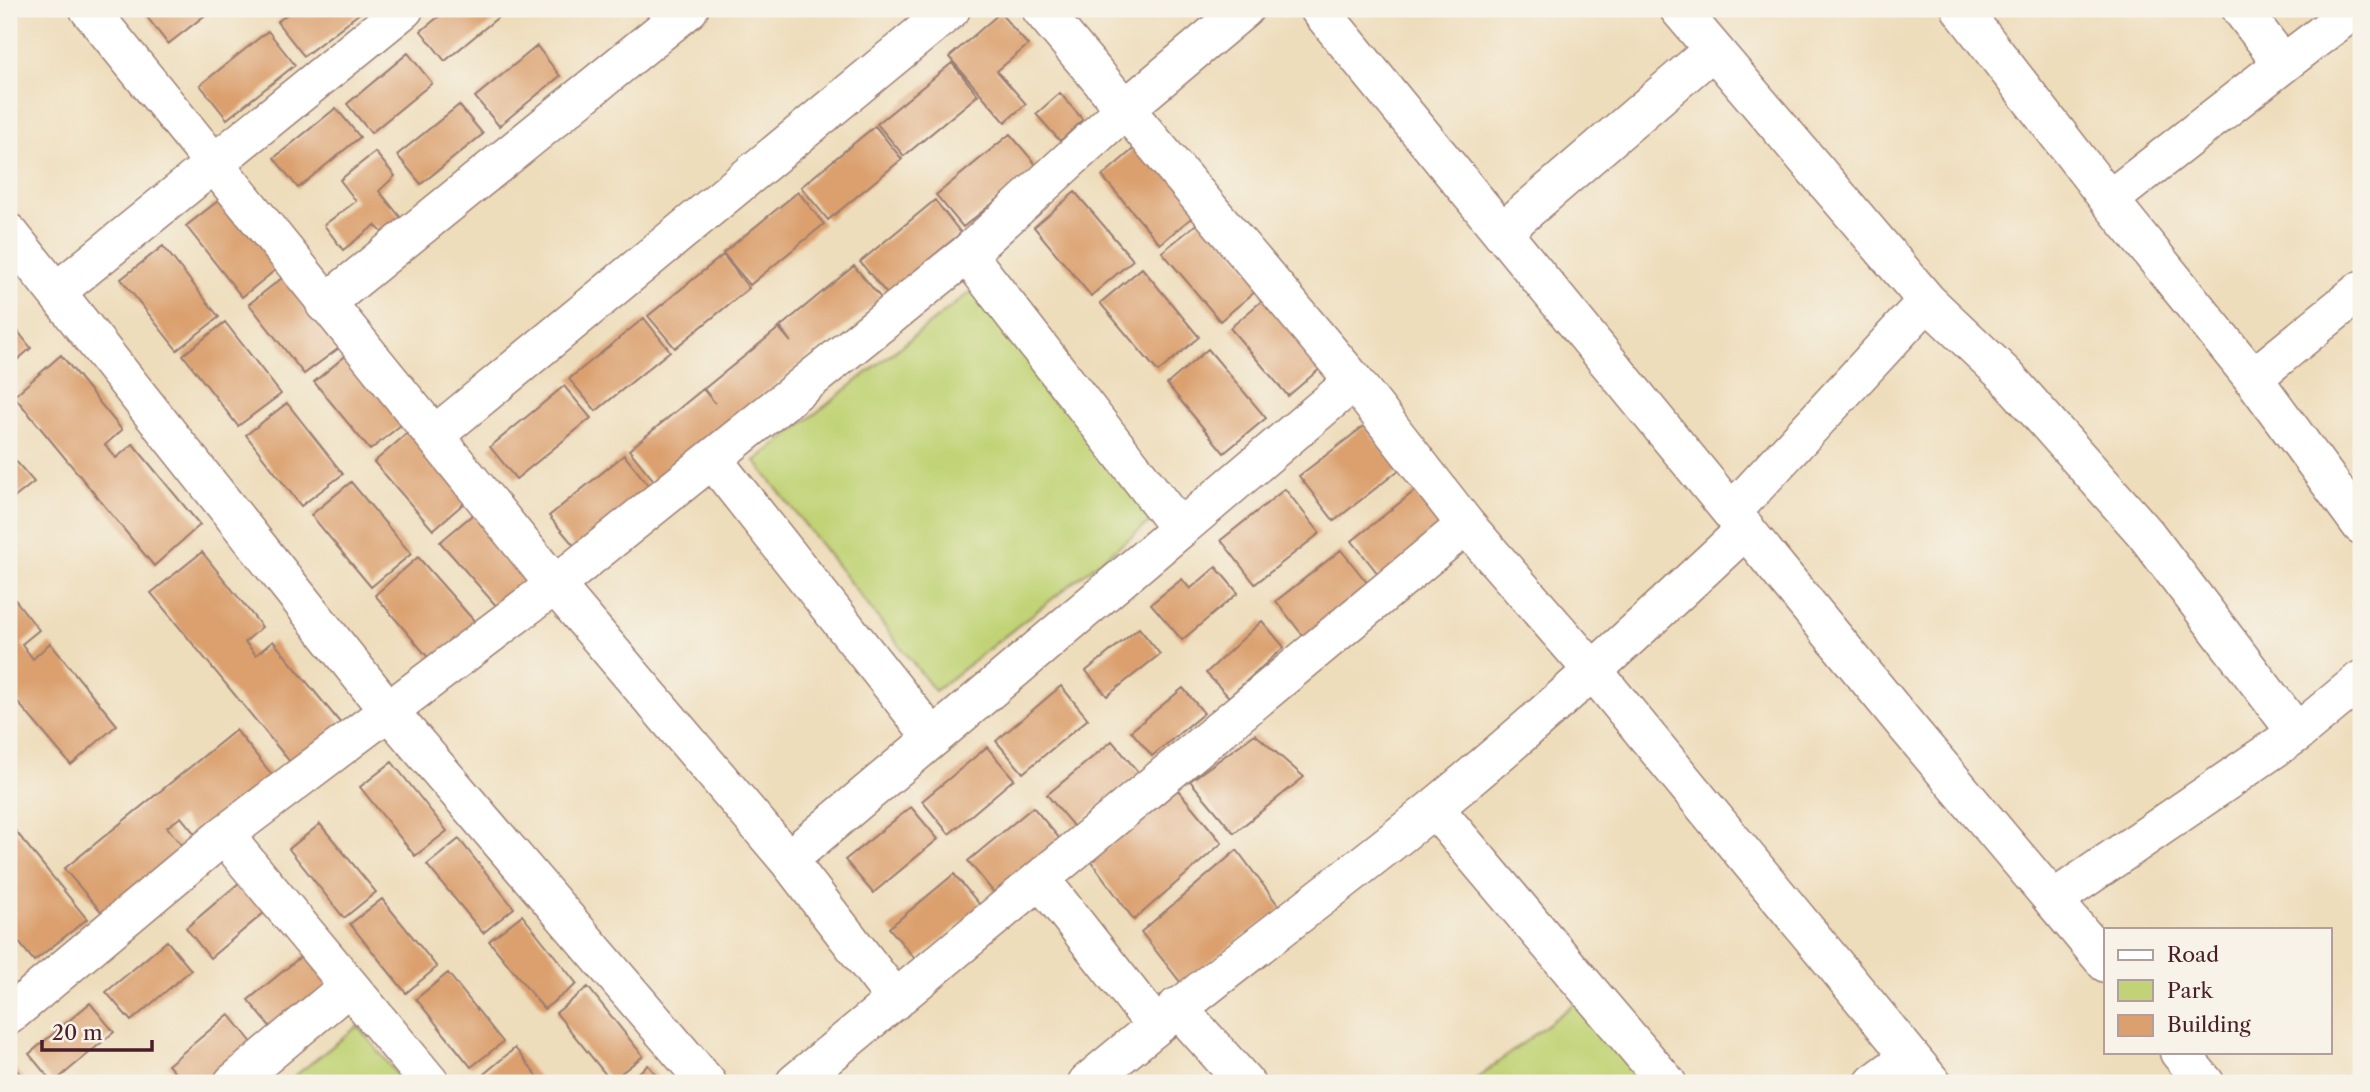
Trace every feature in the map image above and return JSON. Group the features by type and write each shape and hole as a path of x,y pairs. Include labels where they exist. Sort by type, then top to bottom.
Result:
{"street":[{"path":"56,292 404,9"},
{"path":"326,304 689,9"},
{"path":"436,434 951,9"},
{"path":"1041,9 1354,381 1466,525 1594,672 1920,1070 1874,1083"},
{"path":"9,1015 224,835 387,709 555,585 967,254 1126,108 1244,9"},
{"path":"1319,9 1909,729 2104,961"},
{"path":"1679,9 1927,301 2006,376 2145,533 2297,733"},
{"path":"1961,9 2109,200 2253,378 2361,525"},
{"path":"2241,9 2283,64"},
{"path":"2109,200 2355,9"},
{"path":"92,10 326,304 436,434 555,585 788,860 896,1000"},
{"path":"1502,232 1713,50"},
{"path":"9,233 387,709 707,1083"},
{"path":"967,254 1180,529"},
{"path":"2253,378 2361,290"},
{"path":"1087,1083 1166,1016 1434,808 1594,672 1739,520 1927,301"},
{"path":"788,860 1354,381"},
{"path":"713,460 933,738"},
{"path":"795,1083 1466,525"},
{"path":"2053,900 2297,733 2361,680"},
{"path":"1434,808 1667,1083"},
{"path":"224,835 430,1083"},
{"path":"1041,880 1166,1016 1244,1083"},
{"path":"233,1083 349,986"}],"green space":[{"path":"992,275 1173,504 935,691 755,461"},
{"path":"1583,997 1649,1083 1471,1083"},
{"path":"358,1026 404,1083 286,1083"}],"building":[{"path":"141,9 213,9 168,44"},
{"path":"294,9 365,9 304,56 277,22"},
{"path":"448,9 508,9 445,61 421,31"},
{"path":"1000,13 1028,45 997,71 1026,104 1005,122 949,57"},
{"path":"268,31 295,65 227,119 200,85"},
{"path":"537,46 560,76 499,126 475,97"},
{"path":"408,53 432,83 371,133 347,104"},
{"path":"952,63 978,95 904,156 877,124"},
{"path":"1060,93 1083,120 1060,141 1036,114"},
{"path":"459,105 483,134 421,184 397,155"},
{"path":"336,108 360,137 298,188 274,158"},
{"path":"875,126 902,159 828,220 801,187"},
{"path":"1010,134 1038,167 963,227 936,195"},
{"path":"1144,140 1202,209 1160,244 1102,176"},
{"path":"375,152 395,176 379,191 402,219 384,234 375,225 343,250 324,225 356,201 340,180"},
{"path":"798,192 824,224 750,285 723,253"},
{"path":"1075,192 1133,260 1091,296 1034,227"},
{"path":"228,193 284,263 242,297 186,226"},
{"path":"935,200 961,233 887,294 860,262"},
{"path":"1204,218 1262,286 1220,321 1162,252"},
{"path":"163,246 219,317 177,350 121,279"},
{"path":"723,255 749,288 675,348 648,316"},
{"path":"854,266 881,298 655,482 629,450 703,389 715,403 704,389 779,328 791,342 780,327"},
{"path":"1142,268 1199,337 1158,372 1100,303"},
{"path":"291,271 347,342 304,374 249,304"},
{"path":"1271,293 1329,361 1288,396 1230,328"},
{"path":"644,318 670,351 596,411 569,379"},
{"path":"9,320 31,348 9,367"},
{"path":"225,322 281,394 238,426 183,355"},
{"path":"355,348 412,416 370,450 314,382"},
{"path":"1208,349 1266,418 1224,453 1167,384"},
{"path":"61,355 122,430 105,445 116,458 133,444 200,525 154,566 14,396"},
{"path":"564,386 591,418 516,479 490,447"},
{"path":"287,403 343,474 301,506 246,435"},
{"path":"418,424 477,492 433,530 374,462"},
{"path":"1364,426 1399,470 1334,521 1299,476"},
{"path":"9,453 34,482 9,502"},
{"path":"624,455 650,487 576,548 549,516"},
{"path":"351,482 411,554 371,587 311,515"},
{"path":"1285,489 1320,533 1255,584 1221,540"},
{"path":"1417,489 1452,534 1387,585 1352,541"},
{"path":"483,506 541,572 499,609 440,542"},
{"path":"1341,550 1376,594 1311,646 1276,601"},
{"path":"202,552 262,627 245,642 256,655 273,641 342,725 295,768 151,593"},
{"path":"418,557 476,623 431,661 375,595"},
{"path":"1216,567 1238,593 1182,640 1151,604 1182,579 1190,589"},
{"path":"9,592 39,630 22,644 33,659 50,643 117,725 71,765 9,692"},
{"path":"1262,621 1284,647 1229,697 1206,673"},
{"path":"1139,628 1160,654 1107,696 1086,671"},
{"path":"1061,686 1088,719 1023,773 996,741"},
{"path":"1183,688 1204,713 1152,756 1131,731"},
{"path":"236,730 274,777 199,839 181,817 167,827 186,851 105,916 64,869"},
{"path":"1255,734 1304,777 1234,833 1190,781"},
{"path":"1112,741 1139,773 1074,827 1047,795"},
{"path":"987,747 1014,779 949,834 922,801"},
{"path":"392,762 447,831 415,856 360,787"},
{"path":"1178,790 1222,843 1134,920 1091,861"},
{"path":"911,807 938,839 873,893 845,860"},
{"path":"1033,807 1060,839 995,894 968,861"},
{"path":"9,823 87,919 34,961 9,930"},
{"path":"320,824 376,892 344,918 289,849"},
{"path":"459,839 514,908 483,933 427,865"},
{"path":"1237,850 1281,909 1181,983 1141,932"},
{"path":"954,874 981,906 916,960 889,928"},
{"path":"246,877 271,907 210,958 186,928"},
{"path":"382,899 437,967 406,993 350,924"},
{"path":"522,915 577,984 544,1009 489,941"},
{"path":"167,941 191,970 131,1021 106,992"},
{"path":"309,950 334,979 273,1030 248,1000"},
{"path":"448,973 503,1042 471,1067 416,999"},
{"path":"588,987 643,1056 611,1081 556,1013"},
{"path":"90,1003 114,1032 53,1083 29,1054"},
{"path":"229,1014 253,1044 206,1083 184,1083 168,1065"},
{"path":"515,1048 543,1083 491,1083 484,1074"},
{"path":"12,1065 27,1083 9,1083 9,1068"},
{"path":"648,1065 663,1083 626,1083"}]}
